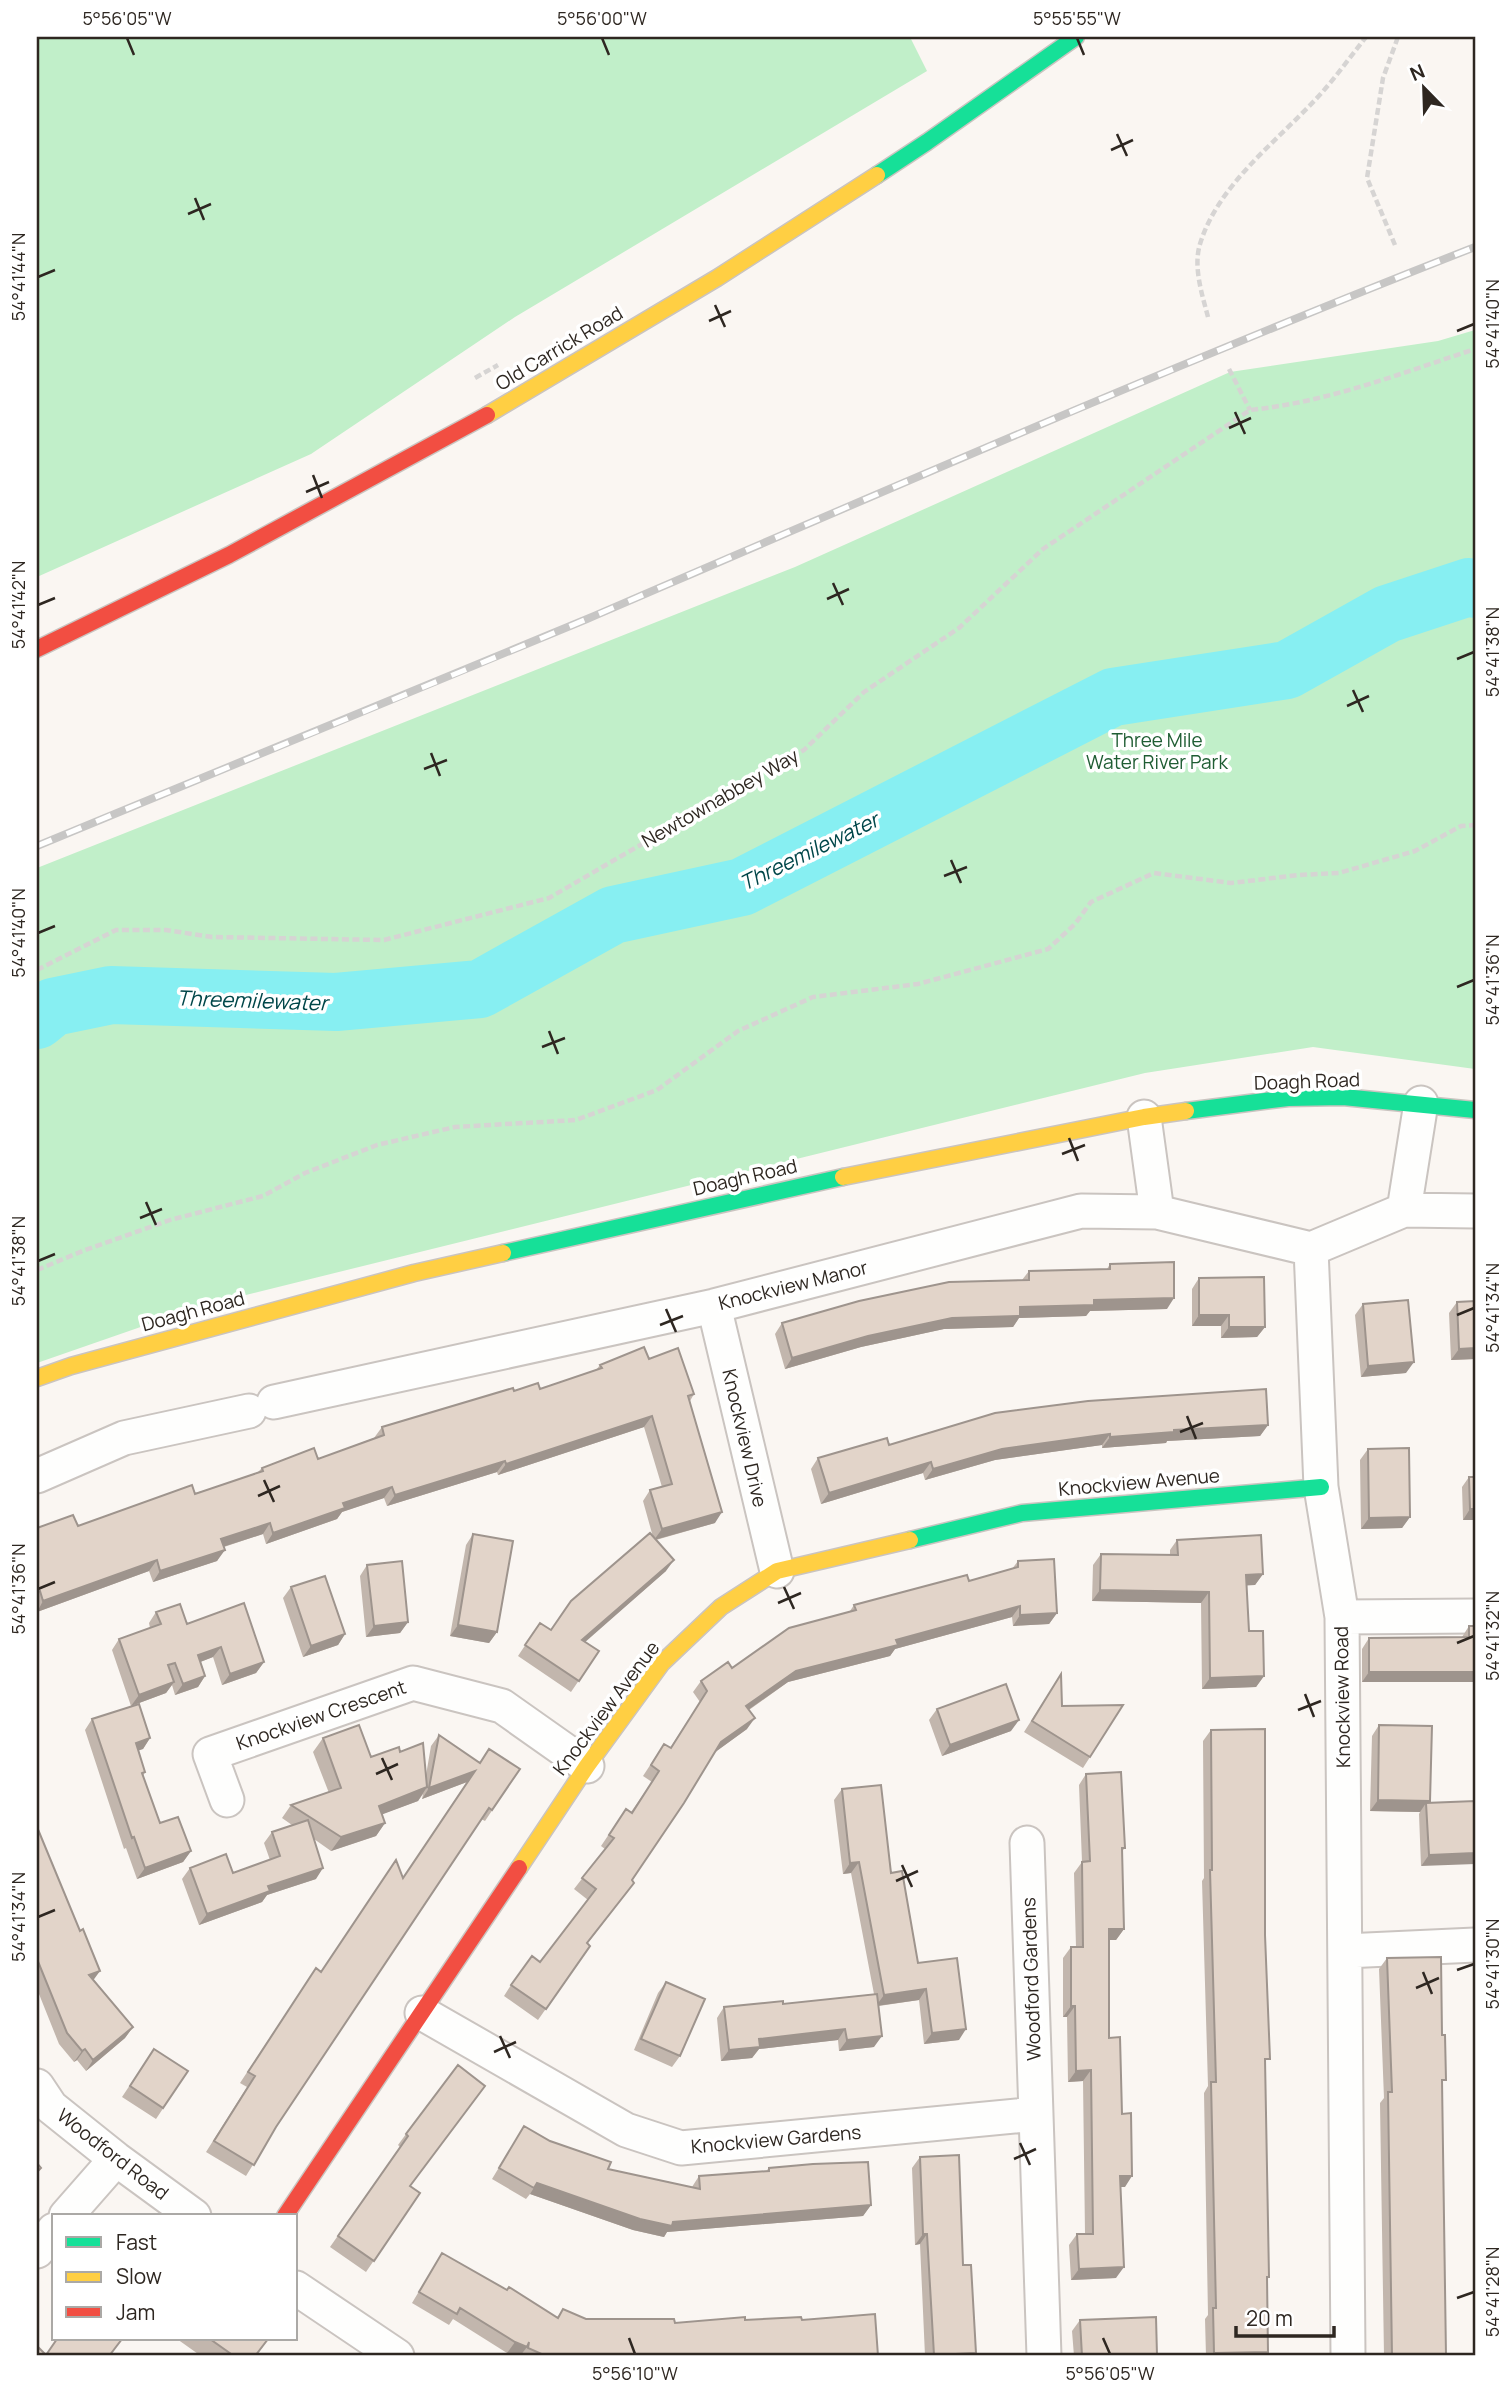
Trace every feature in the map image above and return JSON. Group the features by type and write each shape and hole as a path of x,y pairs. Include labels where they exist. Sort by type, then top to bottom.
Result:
{"main road":[{"name":"Old Carrick Road","path":"37,649 229,555 508,404 717,278 927,142 1076,37"},
{"name":"Doagh Road","path":"37,1378 71,1366 414,1273 895,1165 1144,1116 1288,1098 1343,1097 1475,1110"},
{"name":"Knockview Avenue","path":"286,2214 587,1766 662,1663 721,1607 777,1572 1022,1513 1321,1487"}],"street":[{"path":"1404,1210 1421,1103"},
{"path":"1144,1116 1157,1212"},
{"path":"1311,1248 1404,1210 1475,1211"},
{"name":"Knockview Manor","path":"37,1476 124,1438 714,1306 1081,1211 1157,1212 1311,1248"},
{"name":"Knockview Road","path":"1311,1248 1321,1487 1342,1617 1348,2356"},
{"name":"Knockview Drive","path":"714,1306 777,1572"},
{"path":"1342,1617 1475,1616"},
{"name":"Knockview Crescent","path":"227,1800 210,1754 413,1683 502,1706 587,1766"},
{"name":"Woodford Gardens","path":"1027,1843 1044,2356"},
{"path":"1345,1951 1475,1945"},
{"name":"Knockview Gardens","path":"422,2013 626,2130 681,2148 1036,2114"},
{"name":"Woodford Road","path":"37,2086 51,2107 191,2214"},
{"path":"68,2214 116,2158"},
{"path":"37,2251 52,2232"},
{"path":"298,2289 397,2356"}],"path":[{"path":"1208,317 1198,281 1199,246 1213,212 1243,173 1318,97 1366,37"},
{"path":"1395,245 1367,178 1383,78 1398,37"},
{"name":"Newtownabbey Way","path":"37,971 116,930 166,930 212,937 384,940 549,898 804,750 864,692 959,628 1043,549 1250,410 1279,407 1326,396 1475,349"},
{"path":"470,381 506,361"},
{"path":"1229,369 1250,410"},
{"path":"37,1270 170,1220 263,1196 305,1173 377,1146 455,1127 576,1120 657,1090 738,1031 813,997 918,985 1048,949 1075,924 1091,902 1154,873 1231,883 1339,873 1415,851 1461,826 1475,825"}],"green space":[{"path":"37,37 910,37 927,71 515,317 311,454 37,577"},
{"name":"Three Mile Water River Park","path":"1475,330 1475,1069 1313,1047 1145,1073 201,1306 37,1363 37,868 795,567 1230,372 1438,341"}],"building":[{"path":"1174,1262 1174,1298 1094,1300 1094,1305 1020,1307 1020,1316 952,1318 868,1336 792,1358 782,1323 859,1301 949,1282 1029,1280 1029,1271 1110,1269 1110,1264"},
{"path":"1264,1277 1265,1327 1229,1327 1229,1315 1199,1315 1199,1278"},
{"path":"1408,1300 1414,1362 1368,1366 1363,1304"},
{"path":"1475,1301 1475,1348 1459,1349 1457,1302"},
{"path":"644,1347 649,1359 678,1348 694,1394 688,1396 722,1512 662,1529 650,1490 672,1484 652,1416 506,1464 505,1461 395,1495 392,1487 343,1503 345,1508 273,1533 270,1523 221,1539 225,1550 160,1571 157,1560 43,1601 40,1591 37,1592 37,1528 73,1515 78,1526 192,1485 195,1494 263,1471 262,1468 314,1448 318,1459 384,1435 382,1427 513,1388 514,1391 538,1383 540,1389 602,1368 600,1365"},
{"path":"1266,1389 1268,1425 1174,1430 1110,1437 1110,1434 1002,1449 933,1469 931,1462 829,1493 818,1458 887,1438 889,1445 995,1413 1088,1401"},
{"path":"1409,1448 1410,1517 1369,1518 1368,1449"},
{"path":"1469,1477 1475,1477 1475,1509 1470,1509"},
{"path":"650,1533 674,1560 582,1640 599,1651 579,1681 525,1645 540,1623 551,1630 571,1601"},
{"path":"473,1534 513,1541 497,1632 458,1625"},
{"path":"1261,1535 1263,1574 1246,1575 1249,1631 1263,1631 1264,1676 1210,1678 1209,1592 1100,1590 1101,1554 1178,1555 1177,1540"},
{"path":"1054,1559 1057,1613 1020,1615 1020,1606 896,1640 898,1645 796,1671 746,1706 755,1718 721,1742 632,1880 634,1883 587,1943 590,1946 546,2009 511,1985 532,1956 540,1962 596,1889 582,1878 614,1838 609,1835 626,1809 632,1813 659,1771 651,1765 664,1744 671,1748 707,1691 701,1681 728,1662 732,1668 789,1628 856,1610 854,1605 967,1575 969,1581 1018,1567 1018,1561"},
{"path":"402,1561 408,1622 374,1626 367,1565"},
{"path":"325,1576 345,1634 311,1646 291,1587"},
{"path":"244,1603 264,1662 230,1674 221,1647 198,1655 205,1676 183,1684 175,1663 168,1665 174,1682 139,1695 119,1639 161,1624 156,1612 180,1604 187,1624"},
{"path":"1469,1626 1475,1626 1475,1672 1369,1672 1369,1638 1469,1637"},
{"path":"1061,1674 1062,1706 1123,1705 1090,1757 1032,1721"},
{"path":"1006,1684 1019,1720 950,1745 937,1709"},
{"path":"139,1704 150,1738 136,1743 145,1772 142,1773 160,1823 178,1817 191,1851 145,1868 134,1837 132,1838 92,1719"},
{"path":"359,1725 371,1757 399,1747 400,1752 423,1743 427,1787 379,1806 385,1823 341,1837 291,1805 341,1788 323,1738"},
{"path":"1379,1725 1432,1726 1430,1801 1378,1800"},
{"path":"1265,1729 1265,1935 1270,2059 1265,2059 1268,2352 1214,2353 1213,2308 1216,2308 1211,2082 1216,2082 1210,1870 1211,1730"},
{"path":"439,1735 480,1763 489,1749 520,1769 492,1810 489,1808 276,2127 254,2165 214,2141 255,2076 248,2072 316,1968 321,1972 396,1860 403,1878 475,1771 429,1788"},
{"path":"1121,1772 1125,1848 1122,1848 1124,1929 1109,1929 1109,2038 1120,2037 1122,2114 1131,2113 1132,2176 1120,2176 1124,2267 1079,2269 1077,2234 1093,2234 1091,2070 1076,2071 1075,2006 1071,2006 1071,1947 1083,1947 1082,1862 1090,1861 1086,1774"},
{"path":"881,1785 891,1873 902,1871 918,1963 957,1958 966,2029 932,2033 926,1989 884,1995 859,1862 850,1863 842,1789"},
{"path":"1475,1801 1475,1853 1429,1855 1426,1803"},
{"path":"308,1820 323,1868 268,1886 270,1891 207,1914 190,1868 226,1854 233,1873 280,1856 272,1832"},
{"path":"37,1827 80,1931 83,1929 100,1971 89,1975 133,2027 93,2060 67,2033 37,1959"},
{"path":"1441,1957 1442,2035 1445,2035 1446,2080 1442,2080 1446,2356 1392,2356 1388,2092 1392,2092 1387,1958"},
{"path":"666,1982 705,1999 680,2056 641,2039"},
{"path":"877,1994 882,2036 847,2040 845,2029 759,2039 760,2047 729,2050 724,2007"},
{"path":"154,2049 188,2071 163,2108 130,2086"},
{"path":"458,2065 485,2086 410,2186 420,2193 374,2261 338,2236 408,2136 406,2134"},
{"path":"524,2126 550,2141 611,2162 608,2169 700,2189 699,2176 769,2171 769,2168 813,2164 868,2162 871,2205 673,2222 672,2226 640,2219 537,2183 534,2188 499,2168"},
{"path":"959,2155 963,2265 971,2265 976,2353 934,2355 927,2234 923,2234 920,2157"},
{"path":"442,2253 507,2290 509,2287 558,2318 563,2309 586,2319 674,2319 675,2323 745,2317 745,2320 801,2317 802,2320 875,2314 878,2356 546,2356 528,2348 529,2342 527,2347 515,2342 460,2308 457,2314 419,2292"},
{"path":"1156,2317 1157,2355 1082,2356 1080,2320"},
{"path":"56,2340 121,2340 109,2356 37,2356 37,2348 46,2355"},
{"path":"211,2340 267,2340 255,2356 234,2356"}],"waterway":[{"name":"Threemilewater","path":"37,1020 53,1007 111,995 336,1002 480,989 613,915 742,887 1113,697 1287,670 1387,614 1469,587 1475,589"}],"railway":[{"path":"37,846 587,619 1140,383 1475,247"}],"traffic: fast":[{"path":"877,175 1076,37"},
{"path":"1186,1111 1288,1098 1343,1097 1475,1110"},
{"path":"503,1253 843,1177"},
{"path":"910,1540 1022,1513 1321,1487"}],"traffic: slow":[{"path":"487,415 717,278 877,175"},
{"path":"843,1177 1186,1111"},
{"path":"37,1378 71,1366 414,1273 503,1253"},
{"path":"519,1868 587,1766 662,1663 721,1607 777,1571 910,1540"}],"traffic: jam":[{"path":"37,649 229,555 487,415"},
{"path":"286,2214 519,1868"}]}
